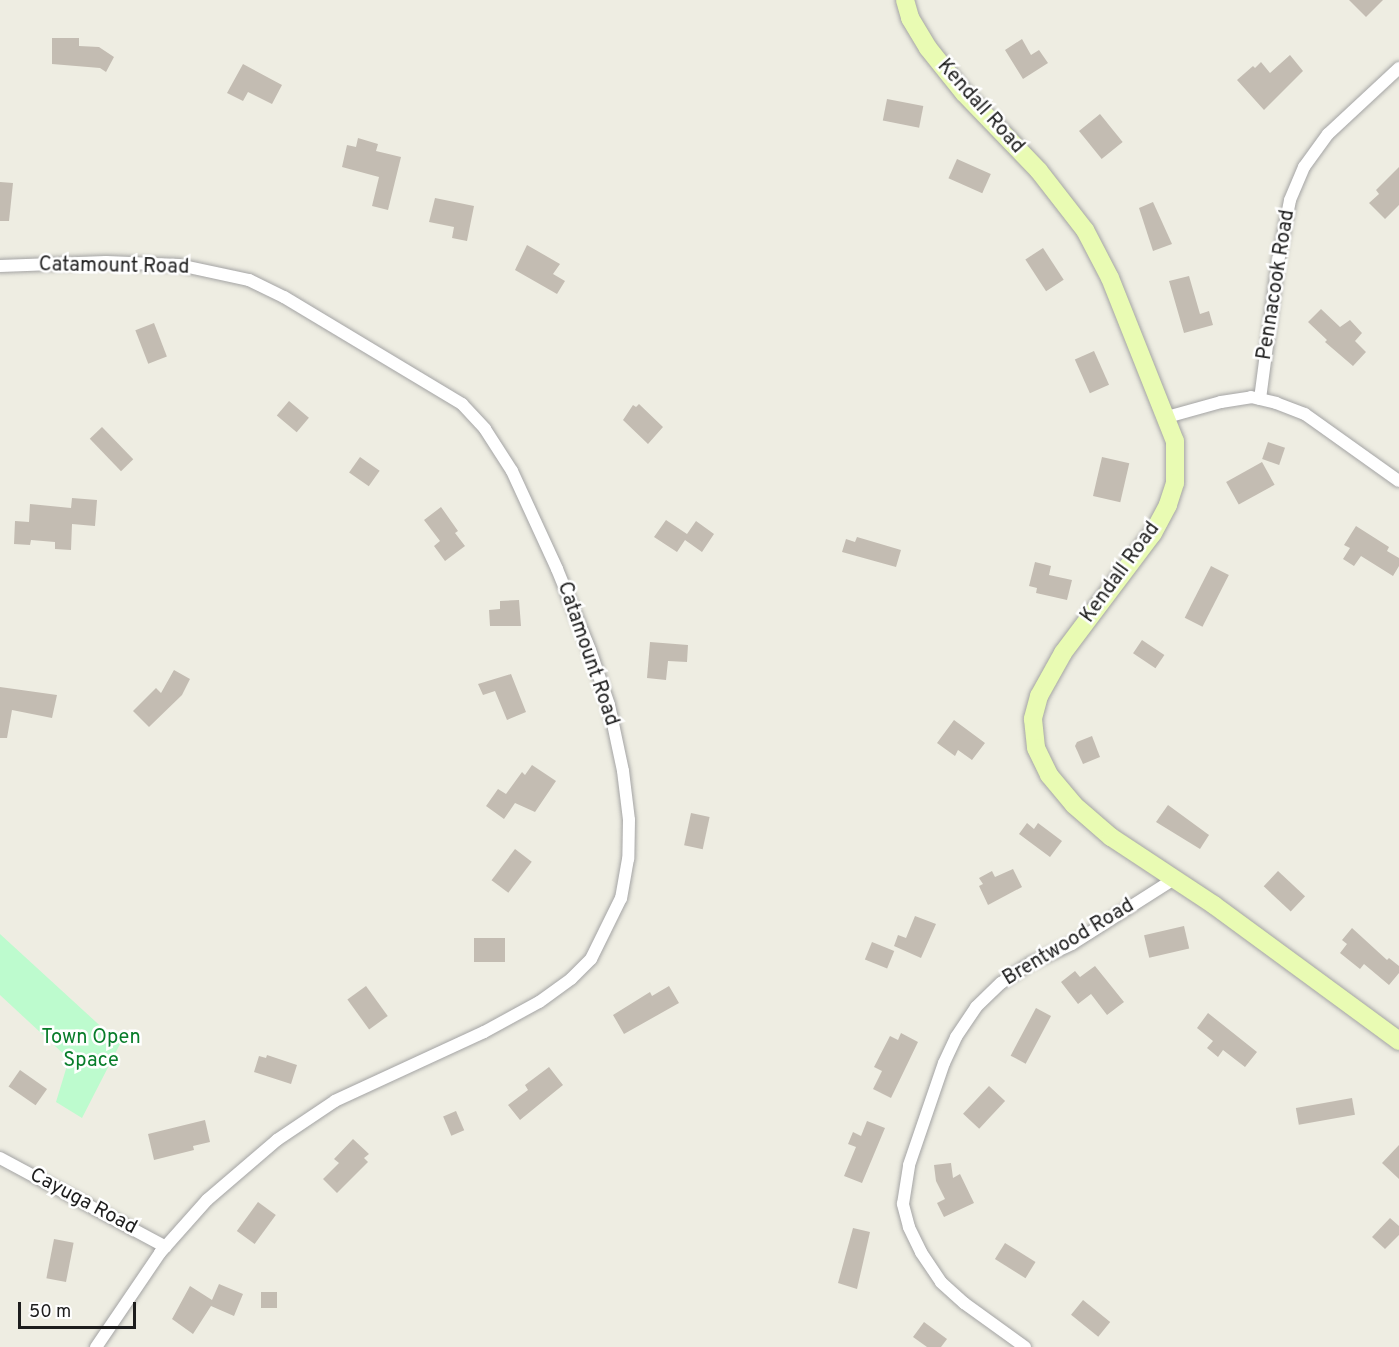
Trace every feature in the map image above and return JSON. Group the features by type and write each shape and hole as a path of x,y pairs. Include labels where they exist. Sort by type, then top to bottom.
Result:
{"street":[{"name":"Kendall Road","path":"905,0 910,18 928,48 964,93 1039,171 1085,230 1110,278 1175,441 1175,483 1168,505 1153,533 1055,665 1039,696 1033,719 1036,748 1049,775 1074,805 1111,837 1174,879 1399,1041"},
{"name":"Pennacook Road","path":"1260,399 1278,262 1290,200 1304,167 1328,134 1399,68"},
{"name":"Catamount Road","path":"0,266 106,262 179,265 249,280 284,297 462,404 485,429 512,471 557,569 609,705 623,771 629,820 628,859 621,898 591,958 571,979 539,1002 484,1032 335,1101 277,1140 207,1200 165,1246 96,1347"},
{"path":"1167,417 1221,402 1251,397 1260,399 1305,414 1399,481"},
{"name":"Brentwood Road","path":"1025,1347 964,1303 941,1282 921,1252 909,1227 903,1204 909,1165 944,1064 956,1037 976,1007 1001,983 1031,963 1072,944 1174,879"},
{"name":"Cayuga Road","path":"0,1158 165,1246"}],"green space":[{"name":"Town Open Space","path":"0,934 120,1044 82,1118 56,1102 69,1059 0,995"}],"building":[{"path":"1349,0 1383,0 1366,17"},
{"path":"52,38 79,38 79,46 99,47 114,57 106,72 100,68 52,64"},
{"path":"1022,39 1031,55 1039,50 1048,63 1023,79 1005,50"},
{"path":"1290,55 1303,71 1264,110 1237,80 1261,62 1270,73"},
{"path":"243,64 282,85 272,104 248,92 243,101 227,93"},
{"path":"887,99 923,106 919,128 883,121"},
{"path":"1100,114 1123,142 1102,159 1079,131"},
{"path":"358,138 378,144 376,151 401,157 388,210 372,206 379,177 342,167 347,145 356,147"},
{"path":"957,159 991,174 982,193 948,178"},
{"path":"1399,167 1399,205 1385,219 1369,203 1379,194 1376,190"},
{"path":"0,182 13,183 9,221 0,221"},
{"path":"435,198 474,206 467,241 452,238 454,227 429,222"},
{"path":"1153,202 1172,244 1153,251 1139,208"},
{"path":"527,245 560,264 553,274 565,281 557,294 515,270"},
{"path":"1043,248 1064,280 1046,291 1025,259"},
{"path":"1189,276 1200,314 1209,311 1213,325 1184,333 1169,281"},
{"path":"1321,309 1340,327 1350,320 1362,333 1355,341 1366,352 1353,366 1325,342 1327,340 1308,322"},
{"path":"154,323 167,357 148,364 135,330"},
{"path":"1094,351 1109,385 1090,393 1075,360"},
{"path":"289,401 309,418 297,432 277,416"},
{"path":"639,404 663,427 648,444 623,420 633,405 636,407"},
{"path":"102,427 133,459 121,471 90,439"},
{"path":"1268,442 1285,448 1279,465 1262,459"},
{"path":"360,457 380,471 369,486 349,473"},
{"path":"1102,457 1129,463 1120,502 1093,496"},
{"path":"1262,462 1275,485 1239,505 1226,482"},
{"path":"72,498 97,500 95,526 72,524 71,550 55,549 55,542 31,540 30,545 14,544 15,521 29,522 30,504 71,508"},
{"path":"441,507 458,531 455,533 465,546 445,561 434,546 440,541 424,520"},
{"path":"666,520 687,534 696,521 714,534 702,552 685,540 677,552 654,537"},
{"path":"1356,526 1389,547 1387,551 1399,558 1399,566 1393,576 1361,556 1354,566 1343,559 1350,548 1344,545"},
{"path":"857,537 901,550 896,567 842,552 846,539 855,542"},
{"path":"1035,562 1051,566 1049,575 1072,580 1067,600 1036,593 1037,588 1029,586"},
{"path":"1211,566 1229,575 1202,627 1185,618"},
{"path":"519,600 521,626 490,626 489,610 500,609 500,601"},
{"path":"1142,640 1164,655 1155,668 1133,653"},
{"path":"650,642 688,645 687,662 668,661 666,680 647,678"},
{"path":"174,670 190,679 182,695 149,727 133,711 156,688 161,693"},
{"path":"511,674 526,712 507,720 495,691 483,695 478,684"},
{"path":"0,687 57,695 52,718 12,710 7,738 0,738"},
{"path":"954,720 985,743 972,760 958,750 955,756 937,743"},
{"path":"1092,736 1100,757 1083,764 1075,746 1077,742"},
{"path":"532,765 556,781 535,812 515,803 504,819 486,806 498,789 506,794 522,772 525,775"},
{"path":"1168,805 1209,835 1200,849 1156,822"},
{"path":"691,813 710,817 703,849 684,845"},
{"path":"1027,823 1034,829 1038,823 1062,841 1050,857 1019,834"},
{"path":"515,849 532,862 508,893 492,880"},
{"path":"1013,869 1022,887 988,905 979,886 983,884 979,878 992,871 995,877"},
{"path":"1278,871 1305,896 1291,912 1264,886"},
{"path":"915,916 936,924 921,958 894,946 898,935 906,938"},
{"path":"1184,926 1189,948 1149,958 1144,935"},
{"path":"1352,928 1387,960 1389,958 1399,966 1399,973 1389,985 1364,964 1360,969 1340,953 1347,944 1342,940"},
{"path":"474,938 505,938 505,962 474,962"},
{"path":"872,942 894,951 887,969 865,960"},
{"path":"1095,966 1124,1002 1107,1015 1091,994 1078,1004 1061,982 1075,971 1080,977"},
{"path":"366,986 388,1016 369,1029 347,1000"},
{"path":"669,986 679,1003 624,1034 613,1015 650,992 652,996"},
{"path":"1036,1008 1051,1016 1026,1064 1011,1056"},
{"path":"1208,1013 1257,1052 1245,1067 1223,1050 1218,1057 1207,1048 1213,1041 1197,1028"},
{"path":"901,1033 918,1042 891,1098 873,1089 882,1071 874,1067 890,1036 898,1040"},
{"path":"267,1055 297,1065 291,1084 254,1072 259,1056 266,1058"},
{"path":"549,1067 563,1085 520,1120 508,1105 528,1090 525,1085"},
{"path":"20,1070 47,1089 36,1105 9,1086"},
{"path":"989,1086 1005,1101 979,1129 963,1114"},
{"path":"1352,1098 1355,1115 1299,1125 1296,1108"},
{"path":"456,1111 464,1130 451,1136 443,1116"},
{"path":"205,1120 210,1142 193,1146 194,1150 154,1160 148,1134"},
{"path":"867,1121 885,1128 862,1183 844,1176 856,1147 848,1144 853,1132 861,1136"},
{"path":"353,1139 369,1154 364,1158 368,1162 337,1193 323,1179 339,1163 334,1159"},
{"path":"1399,1145 1399,1179 1382,1163"},
{"path":"951,1163 953,1178 960,1174 974,1203 944,1217 937,1203 945,1199 936,1181 934,1165"},
{"path":"258,1202 276,1215 255,1244 237,1231"},
{"path":"1390,1218 1399,1226 1399,1235 1385,1249 1372,1237"},
{"path":"853,1228 870,1232 857,1289 838,1283"},
{"path":"54,1239 74,1243 66,1282 46,1278"},
{"path":"1005,1243 1036,1262 1025,1278 995,1259"},
{"path":"219,1284 243,1294 234,1316 211,1306 193,1334 172,1319 190,1286 212,1300"},
{"path":"261,1292 277,1292 277,1308 261,1308"},
{"path":"1083,1300 1110,1322 1098,1337 1071,1315"},
{"path":"924,1322 947,1339 941,1347 927,1347 913,1337"}]}
